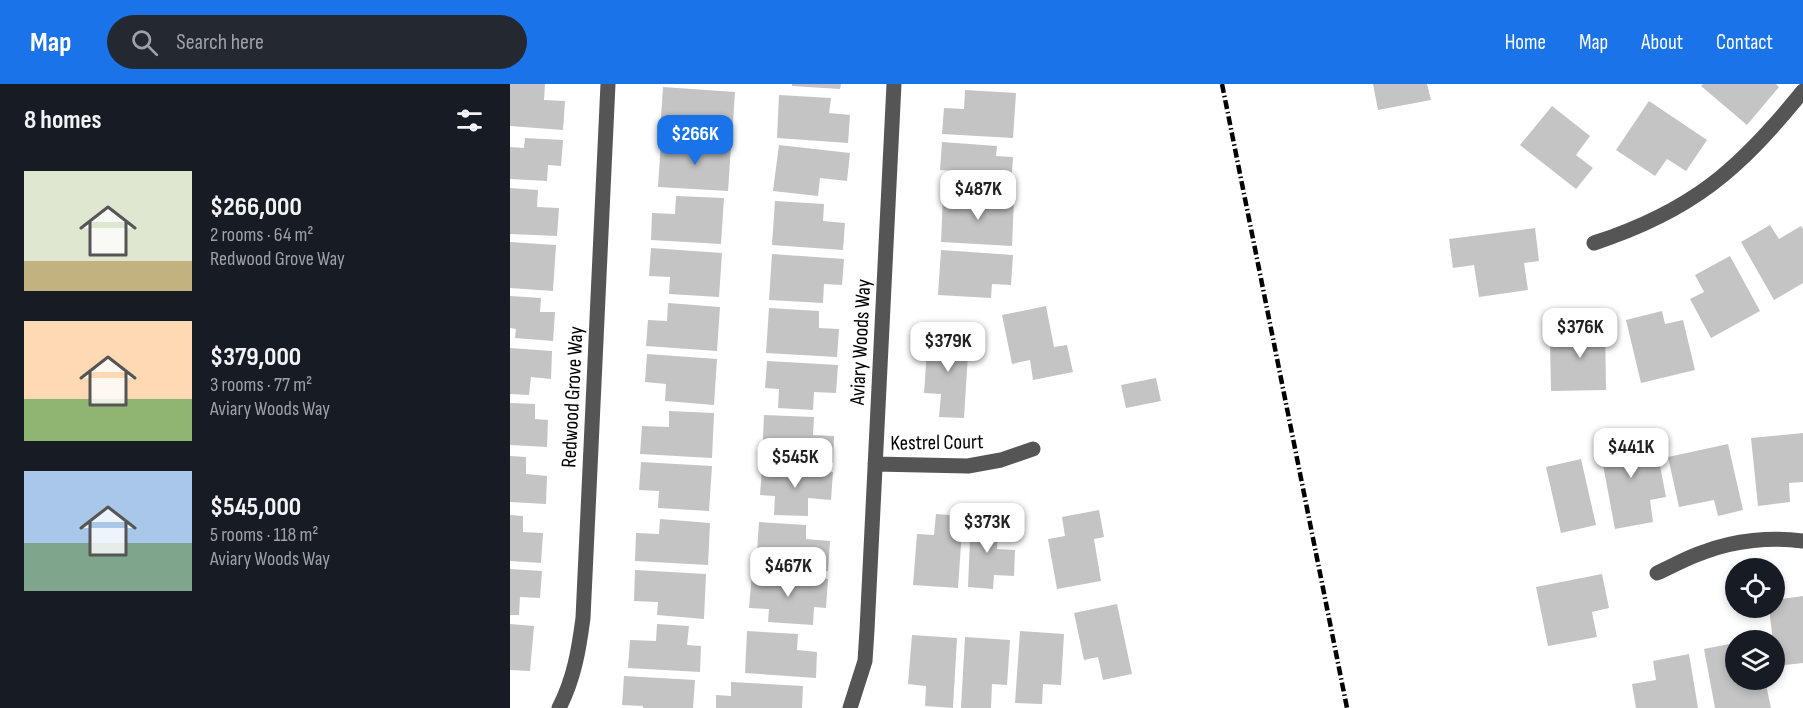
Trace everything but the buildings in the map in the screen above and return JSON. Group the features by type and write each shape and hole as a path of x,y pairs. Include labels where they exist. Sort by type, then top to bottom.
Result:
{"street":[{"name":"Redwood Grove Way","path":"559,708 578,656 582,618 608,84"},
{"name":"Aviary Woods Way","path":"850,708 865,660 894,84"},
{"path":"1594,243 1652,221 1706,190 1753,149 1803,91"},
{"name":"Kestrel Court","path":"875,464 968,466 1001,460 1033,449"},
{"path":"1657,573 1705,551 1733,544 1762,540 1803,541"}],"railway":[{"path":"1222,84 1347,708"}]}
